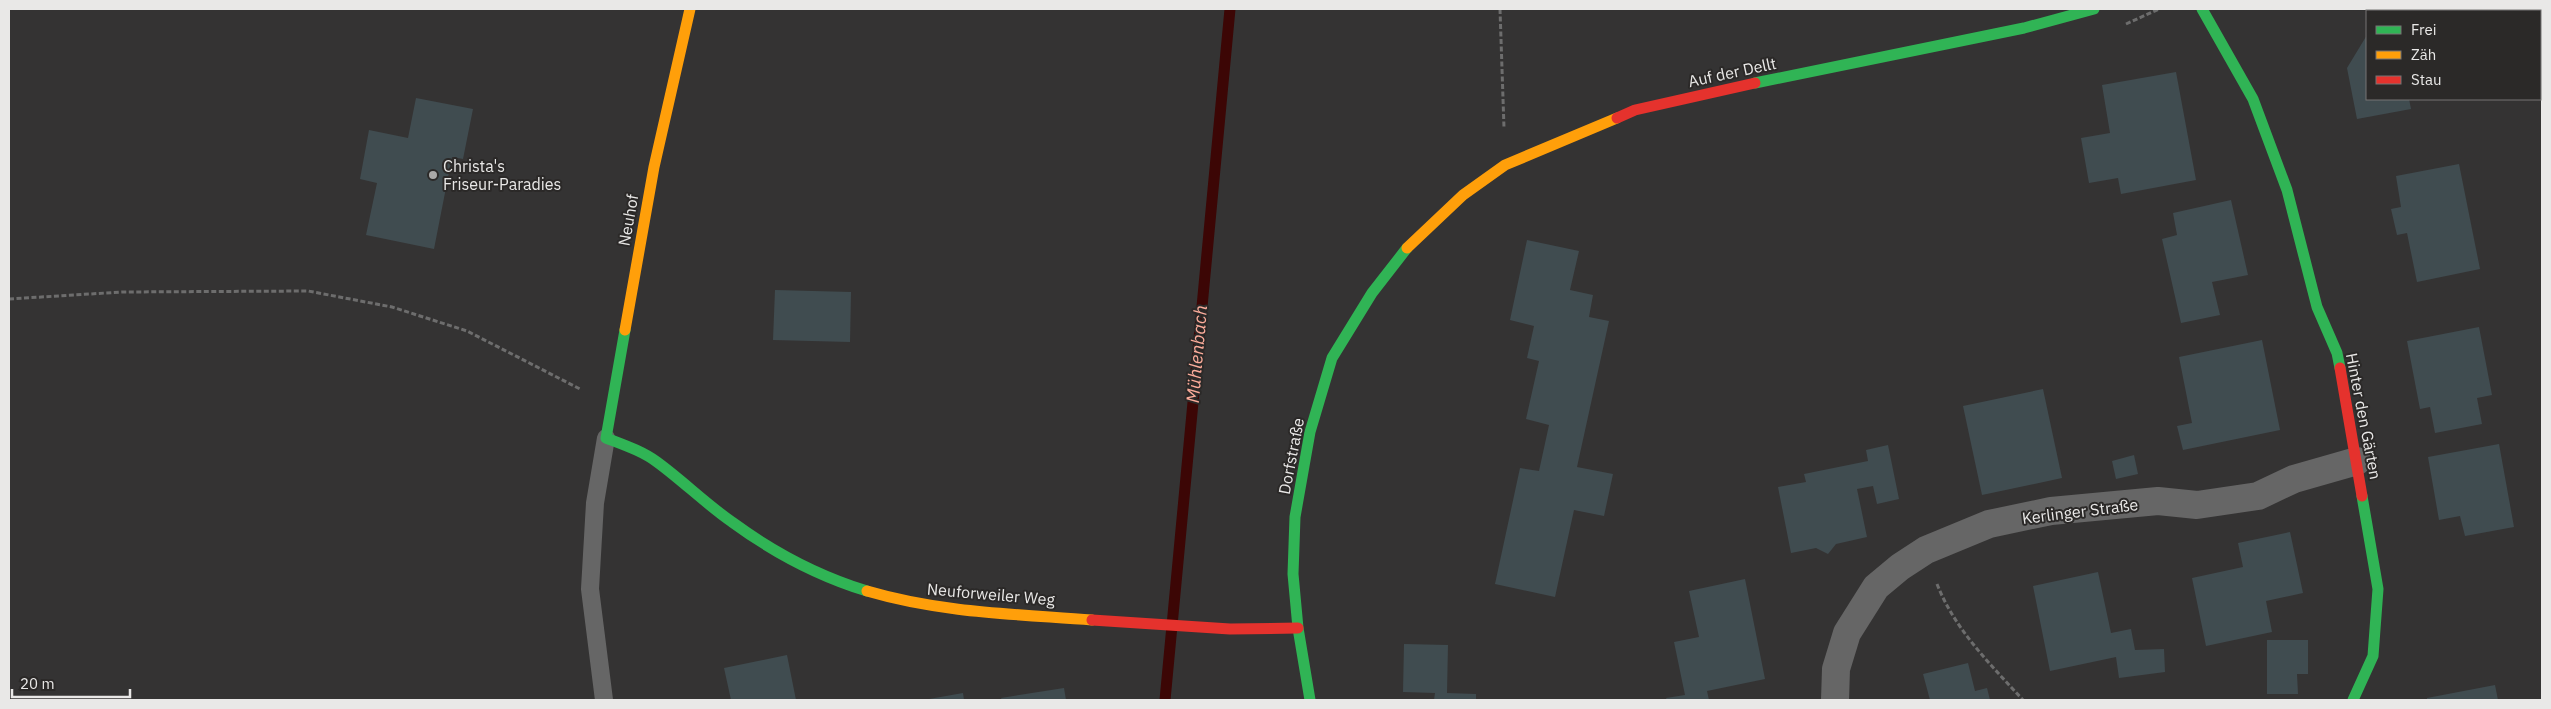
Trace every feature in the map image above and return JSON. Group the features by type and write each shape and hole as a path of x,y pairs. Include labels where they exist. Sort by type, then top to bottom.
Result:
{"street":[{"name":"Neuhof","path":"606,438 654,167 690,9"},
{"name":"Auf der Dellt","path":"1411,243 1463,195 1505,165 1634,110 1749,84 2024,28 2094,9"},
{"name":"Hinter den Gärten","path":"2202,9 2253,98 2288,190 2317,307 2337,353 2378,589 2373,656 2352,700"},
{"name":"Dorfstraße","path":"1310,700 1298,628 1293,574 1295,517 1310,432 1332,358 1372,293 1411,243"},
{"name":"Neuforweiler Weg","path":"606,438 635,449 657,462 731,522 782,555 841,583 898,600 950,610 1230,629 1298,628"},
{"name":"Kerlinger Straße","path":"1835,700 1836,669 1847,633 1876,587 1900,567 1926,550 1989,524 2051,511 2158,501 2197,505 2258,496 2294,479 2357,462"}],"lane":[{"path":"604,700 590,589 595,503 606,438"}],"path":[{"path":"1500,9 1505,165"},
{"path":"9,299 122,292 308,291 392,307 467,331 611,406"},
{"path":"1926,550 1938,587 1966,635 2023,700"}],"building":[{"path":"2366,37 2366,100 2409,100 2411,109 2357,119 2347,68"},
{"path":"2176,72 2196,180 2121,194 2118,178 2089,183 2081,138 2110,133 2102,85"},
{"path":"416,98 473,109 463,159 452,157 434,249 366,235 377,183 360,179 369,130 408,138"},
{"path":"2459,164 2480,269 2417,282 2407,233 2397,235 2391,209 2401,207 2396,176"},
{"path":"2231,200 2248,275 2212,282 2220,315 2181,323 2162,239 2177,235 2173,213"},
{"path":"1527,240 1579,251 1570,290 1593,295 1589,317 1609,321 1577,467 1613,474 1604,516 1574,510 1555,597 1495,584 1520,468 1539,471 1549,425 1526,419 1539,361 1527,358 1534,326 1510,320"},
{"path":"775,290 851,292 850,342 773,340"},
{"path":"2479,327 2492,395 2477,398 2482,424 2435,433 2430,407 2420,409 2407,341"},
{"path":"2262,340 2280,430 2183,450 2177,426 2192,423 2179,357"},
{"path":"2043,389 2062,478 1982,495 1963,406"},
{"path":"2499,444 2514,527 2465,536 2460,516 2439,520 2428,457"},
{"path":"1888,445 1899,499 1877,504 1873,486 1857,489 1867,537 1836,544 1828,554 1816,548 1791,553 1778,487 1806,482 1804,474 1868,461 1866,450"},
{"path":"2134,455 2138,474 2116,479 2112,461"},
{"path":"2290,532 2303,593 2266,601 2272,632 2206,646 2192,578 2243,567 2238,543"},
{"path":"2098,572 2111,633 2131,629 2135,650 2164,649 2165,672 2119,678 2116,657 2050,671 2033,586"},
{"path":"1745,579 1765,679 1707,691 1709,700 1667,700 1666,698 1685,695 1674,642 1699,637 1689,591"},
{"path":"2267,640 2308,640 2308,674 2297,674 2298,694 2267,694"},
{"path":"1404,644 1448,645 1447,693 1476,694 1476,700 1434,700 1435,693 1403,692"},
{"path":"787,655 796,700 731,700 724,668"},
{"path":"1968,663 1975,691 1987,688 1990,700 1930,700 1923,674"},
{"path":"2495,685 2498,700 2427,700 2427,698"},
{"path":"1064,688 1066,700 1002,700 1001,698"},
{"path":"963,693 964,700 929,700 929,699"}],"waterway":[{"name":"Mühlenbach","path":"1165,700 1230,9"}],"traffic: fast":[{"path":"1755,83 2024,28 2094,9"},
{"path":"2202,9 2253,99 2287,190 2317,307 2337,353 2340,368"},
{"path":"1310,700 1298,628 1293,574 1295,517 1310,432 1332,358 1372,293 1407,248"},
{"path":"625,330 606,438 633,448 651,458 722,515 780,553 831,578 867,591"},
{"path":"2353,700 2373,656 2378,589 2362,496"}],"traffic: slow":[{"path":"625,330 654,167 690,9"},
{"path":"1407,248 1463,195 1505,165 1617,118"},
{"path":"867,591 923,604 951,608 1092,620"}],"traffic: jam":[{"path":"1617,118 1635,110 1755,83"},
{"path":"2340,368 2362,496"},
{"path":"1092,620 1230,629 1298,628"}],"place":[{"name":"Christa's Friseur-Paradies","path":"433,175"}]}
